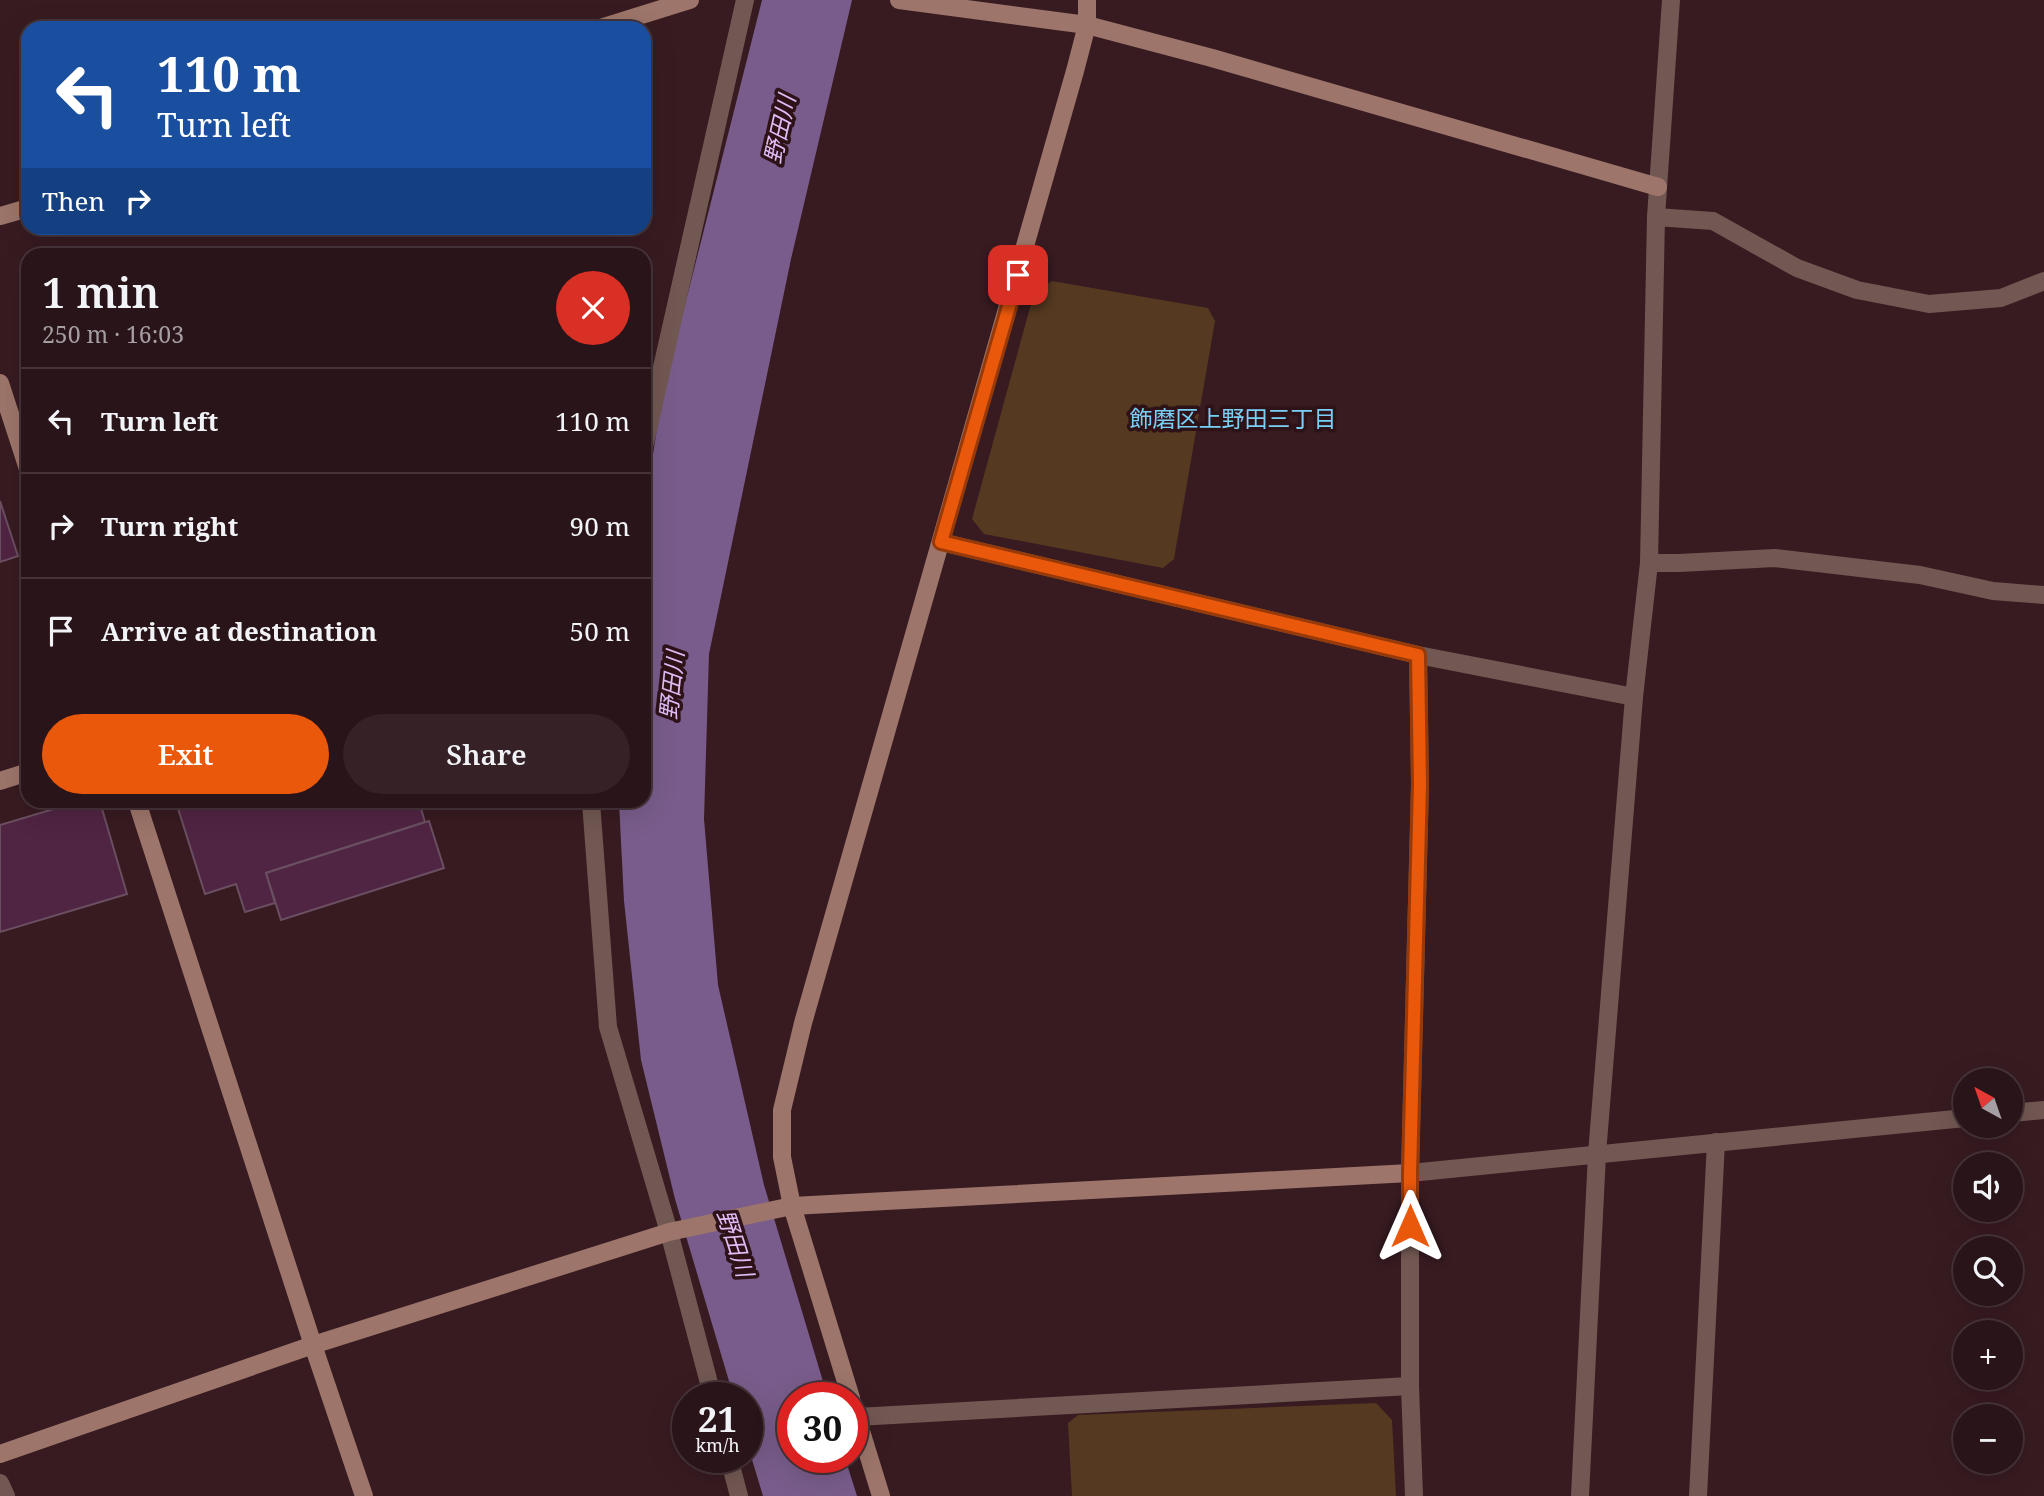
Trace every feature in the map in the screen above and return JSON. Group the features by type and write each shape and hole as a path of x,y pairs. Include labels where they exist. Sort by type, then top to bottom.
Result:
{"street":[{"path":"622,21 690,0"},
{"path":"651,416 745,0"},
{"path":"899,0 1087,25 1212,58 1658,187"},
{"path":"847,1382 792,1206 782,1157 782,1110 803,1023 1026,248 1087,25 1087,0"},
{"path":"1580,1496 1597,1154 1634,697 1649,563 1656,217 1671,0"},
{"path":"0,216 21,210"},
{"path":"1656,217 1713,220 1797,268 1857,290 1929,304 2001,298 2044,281"},
{"path":"0,383 21,448"},
{"path":"941,542 1418,655 1634,697"},
{"path":"1649,563 1775,558 1920,575 1993,591 2044,595"},
{"path":"1414,1496 1410,1386 1410,1173 1420,784 1418,655"},
{"path":"0,781 21,774"},
{"path":"139,808 364,1496"},
{"path":"591,808 608,1027 669,1231 709,1382"},
{"path":"2023,1112 2044,1110"},
{"path":"0,1454 313,1345 669,1231 792,1206 1410,1173 1953,1119"},
{"path":"1698,1496 1716,1142"},
{"path":"868,1405 1410,1386"},
{"path":"868,1453 881,1496"},
{"path":"733,1473 739,1496"},
{"path":"0,1483 6,1496"}],"shaded area":[{"path":"1052,281 1208,308 1215,321 1174,559 1163,568 984,534 972,519 1034,293"},
{"path":"1376,1403 1392,1420 1396,1496 1072,1496 1068,1423 1078,1415"}],"water":[{"name":"野田川","path":"762,0 852,0 791,259 709,654 704,819 718,985 764,1185 823,1382 777,1382 777,1473 850,1473 857,1496 763,1496 756,1473 763,1473 763,1382 729,1382 675,1199 641,1060 624,901 619,808 651,808 651,467 662,396"}],"building":[{"path":"0,501 18,556 0,562"},
{"path":"57,808 102,808 127,894 0,932 0,825"},
{"path":"178,808 421,808 425,822 266,873 275,903 245,912 236,884 205,894"},
{"path":"429,821 444,868 281,920 266,873"}],"district":[{"name":"飾磨区上野田三丁目","path":"1233,418"}],"route":[{"path":"1018,275 941,542 1418,655 1420,784 1410,1226"}]}
